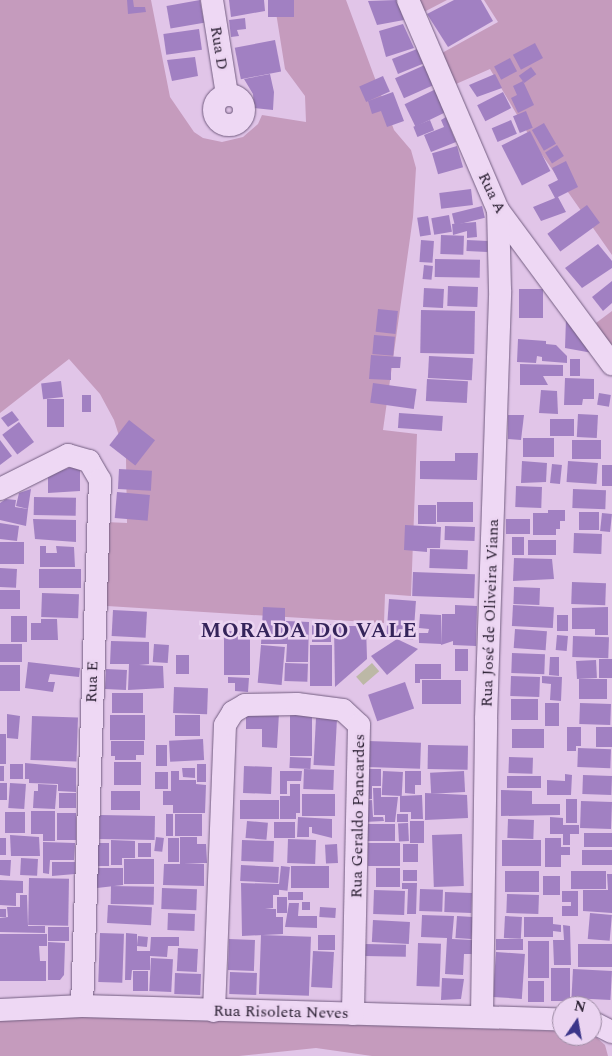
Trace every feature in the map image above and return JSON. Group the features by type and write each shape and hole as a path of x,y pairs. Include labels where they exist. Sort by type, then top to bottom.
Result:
{"street":[{"name":"Rua D","path":"212,0 227,95"},
{"name":"Rua A","path":"408,0 498,210 543,275 612,364"},
{"name":"Rua José de Oliveira Viana","path":"482,1016 486,719 500,290 498,210"},
{"path":"500,290 515,268 524,267 543,275"},
{"name":"Rua E","path":"0,489 68,455 89,461 100,480 82,1006"},
{"name":"Rua Geraldo Pancardes","path":"214,1011 225,725 233,712 245,705 297,704 342,710 359,725 353,1014"},
{"name":"Rua Risoleta Neves","path":"0,1010 82,1006 552,1019"}],"shaded area":[{"path":"0,0 151,0 170,97 194,132 203,138 222,142 243,137 258,124 262,115 306,122 305,96 285,69 274,0 346,0 394,130 411,150 416,168 413,217 383,430 417,434 411,596 385,594 384,623 107,606 105,522 127,523 126,458 114,420 100,394 69,359 0,413"},
{"path":"415,0 447,0 422,13"},
{"path":"484,0 612,0 612,255 533,142 490,69 456,84 442,53 498,22"},
{"path":"612,311 612,348 596,323"},
{"path":"372,663 379,671 363,685 356,677"},
{"path":"55,1016 552,1031 552,1046 602,1046 602,1042 605,1045 608,1056 372,1056 316,1048 239,1056 0,1056 0,1018"}],"building":[{"path":"127,0 133,0 134,7 145,7 146,12 128,14"},
{"path":"200,0 204,23 171,29 167,6"},
{"path":"229,0 264,0 265,11 231,17"},
{"path":"268,0 294,0 294,17 268,17"},
{"path":"397,0 404,20 377,25 368,1"},
{"path":"454,0 481,0 493,21 448,47 427,14"},
{"path":"245,18 246,29 237,30 239,36 231,37 229,20"},
{"path":"403,24 414,48 386,57 379,31"},
{"path":"199,29 202,50 166,55 163,34"},
{"path":"275,40 281,71 241,79 235,48"},
{"path":"535,43 543,58 521,70 513,55"},
{"path":"417,49 423,64 398,74 392,59"},
{"path":"195,57 198,76 172,81 167,60"},
{"path":"510,58 517,71 501,80 494,66"},
{"path":"427,64 436,84 404,98 395,78"},
{"path":"531,67 536,74 524,83 519,76"},
{"path":"270,74 274,92 273,110 254,108 253,94 244,79"},
{"path":"495,74 502,88 477,97 469,85"},
{"path":"383,76 390,92 366,102 359,87"},
{"path":"523,81 534,105 518,113 511,98 517,95 513,86"},
{"path":"436,89 447,111 416,127 405,104"},
{"path":"393,92 404,121 387,127 381,111 372,114 368,101"},
{"path":"503,92 511,108 485,121 477,105"},
{"path":"526,111 533,128 520,133 513,116"},
{"path":"446,117 456,142 431,152 424,135 444,127 441,120"},
{"path":"430,120 434,130 417,137 413,127"},
{"path":"511,120 517,134 498,142 492,128"},
{"path":"544,123 556,144 544,151 532,130"},
{"path":"530,131 550,171 522,186 501,146"},
{"path":"557,145 564,156 552,163 545,152"},
{"path":"457,146 463,167 438,174 432,153"},
{"path":"566,161 578,187 558,197 566,212 541,221 533,207 555,198 548,185 558,180 552,168"},
{"path":"471,189 473,205 441,209 439,193"},
{"path":"587,205 600,223 560,252 547,234"},
{"path":"482,206 485,218 455,225 452,213"},
{"path":"449,215 452,232 434,235 431,218"},
{"path":"428,216 431,235 420,236 417,218"},
{"path":"476,222 477,237 467,238 467,231 453,235 452,224"},
{"path":"441,235 464,236 463,255 440,254"},
{"path":"421,240 434,241 432,263 419,262"},
{"path":"467,240 488,241 487,252 466,251"},
{"path":"598,244 612,261 612,268 582,288 565,268"},
{"path":"435,259 480,260 480,278 435,277"},
{"path":"424,265 433,266 431,280 423,279"},
{"path":"612,281 612,303 603,311 592,297"},
{"path":"448,286 478,287 477,307 447,306"},
{"path":"424,288 444,289 443,308 423,307"},
{"path":"519,289 543,289 543,318 519,318"},
{"path":"378,309 398,311 395,334 376,332"},
{"path":"421,310 475,311 474,354 420,353"},
{"path":"566,319 598,354 565,348"},
{"path":"374,335 395,337 393,356 372,354"},
{"path":"518,339 546,341 546,344 556,345 567,356 567,363 542,361 542,357 537,356 536,363 517,362"},
{"path":"371,355 401,357 400,368 391,368 391,380 369,379"},
{"path":"429,356 473,358 472,380 428,378"},
{"path":"570,359 580,359 580,376 570,376"},
{"path":"520,364 563,365 563,376 543,376 548,385 520,385"},
{"path":"565,378 594,379 594,399 583,399 582,405 564,405"},
{"path":"427,379 468,381 467,403 426,401"},
{"path":"61,381 63,397 43,399 41,383"},
{"path":"373,383 417,389 414,409 370,403"},
{"path":"541,390 557,391 558,414 539,413"},
{"path":"599,393 611,395 609,407 597,405"},
{"path":"82,395 91,395 91,412 82,412"},
{"path":"47,399 64,399 64,427 47,427"},
{"path":"12,411 19,420 8,427 1,418"},
{"path":"399,413 443,416 442,431 398,428"},
{"path":"578,414 598,415 597,438 577,437"},
{"path":"508,415 524,415 521,440 508,439"},
{"path":"550,419 574,419 574,436 550,436"},
{"path":"129,420 155,440 135,466 109,445"},
{"path":"19,422 34,442 17,455 2,435"},
{"path":"523,438 554,438 554,457 523,457"},
{"path":"0,440 12,456 0,465"},
{"path":"572,440 601,440 601,459 572,459"},
{"path":"455,453 478,453 477,480 420,479 420,461 455,461"},
{"path":"522,461 547,463 546,482 521,483"},
{"path":"568,461 598,463 596,484 567,482"},
{"path":"80,464 80,491 48,493 48,475"},
{"path":"552,464 562,465 560,484 550,483"},
{"path":"602,465 612,465 612,486 602,486"},
{"path":"119,469 152,471 151,491 118,489"},
{"path":"516,486 542,487 541,508 515,507"},
{"path":"31,489 28,509 16,506 19,493"},
{"path":"573,489 606,490 605,509 572,508"},
{"path":"117,492 150,495 148,521 115,518"},
{"path":"34,497 76,498 76,516 34,515"},
{"path":"6,499 16,500 15,507 28,509 26,526 0,520 0,503"},
{"path":"437,502 473,502 473,522 437,522"},
{"path":"418,505 436,505 436,524 418,524"},
{"path":"548,510 565,510 565,521 560,521 560,529 556,529 556,535 533,535 533,513 548,513"},
{"path":"579,512 599,512 599,530 579,530"},
{"path":"602,513 612,514 610,532 600,531"},
{"path":"33,519 76,520 76,542 35,539"},
{"path":"506,519 530,519 530,534 506,534"},
{"path":"0,523 19,526 17,541 0,539"},
{"path":"405,525 441,527 440,548 427,548 427,552 404,550"},
{"path":"445,526 475,527 474,541 445,540"},
{"path":"574,533 602,534 601,554 573,553"},
{"path":"512,537 524,537 524,555 512,555"},
{"path":"528,540 556,540 556,555 528,555"},
{"path":"0,542 24,542 24,564 0,564"},
{"path":"40,546 46,546 46,553 57,553 56,546 74,547 75,567 40,567"},
{"path":"430,549 468,550 467,569 429,568"},
{"path":"514,558 552,559 554,579 513,581"},
{"path":"0,568 17,569 16,588 0,587"},
{"path":"39,569 81,569 81,588 39,588"},
{"path":"413,572 475,574 474,598 412,596"},
{"path":"572,582 606,583 605,605 571,604"},
{"path":"514,587 540,588 539,605 513,604"},
{"path":"0,590 20,590 20,609 0,609"},
{"path":"42,593 79,594 78,618 41,617"},
{"path":"389,599 416,601 413,640 386,638"},
{"path":"455,605 477,606 476,646 453,645 453,641 441,645 442,614 455,614"},
{"path":"513,605 554,607 553,628 512,626"},
{"path":"263,607 285,608 285,633 286,621 309,622 308,662 286,662 287,644 261,644"},
{"path":"608,607 608,635 595,635 595,629 572,629 572,608"},
{"path":"113,610 147,612 146,638 112,636"},
{"path":"420,614 441,615 441,644 419,643 419,633 428,633 429,629 419,628"},
{"path":"557,615 568,615 568,631 557,631"},
{"path":"11,616 27,616 27,642 11,642"},
{"path":"41,619 57,619 58,640 31,640 31,623 41,623"},
{"path":"312,624 331,624 331,642 312,642"},
{"path":"334,626 366,626 367,659 335,687"},
{"path":"515,629 547,631 546,650 514,648"},
{"path":"224,631 250,631 250,675 224,675"},
{"path":"557,635 568,636 567,651 556,650"},
{"path":"573,636 609,637 608,658 572,657"},
{"path":"397,639 418,649 387,675 371,656"},
{"path":"111,641 149,642 149,664 139,665 163,666 164,688 128,690 129,664 110,664"},
{"path":"0,644 22,644 22,662 0,662"},
{"path":"154,644 169,645 168,663 153,662"},
{"path":"261,645 285,647 282,685 258,683"},
{"path":"310,645 332,645 332,686 310,686"},
{"path":"455,649 468,649 468,671 455,671"},
{"path":"512,653 545,654 544,674 511,673"},
{"path":"176,655 189,655 189,674 176,674"},
{"path":"550,657 559,657 559,676 549,675"},
{"path":"599,659 612,659 612,678 599,678"},
{"path":"596,660 597,678 577,679 576,661"},
{"path":"28,662 80,668 79,677 50,674 48,682 55,682 53,692 25,688"},
{"path":"285,663 308,664 307,682 284,681"},
{"path":"415,664 441,664 441,679 420,679 420,683 415,683"},
{"path":"0,665 20,665 20,691 0,691"},
{"path":"106,669 127,670 126,690 105,689"},
{"path":"511,676 540,677 539,697 510,696"},
{"path":"542,676 562,677 561,701 550,700 551,684 542,683"},
{"path":"228,677 249,678 248,692 235,691 235,683 228,683"},
{"path":"579,679 607,679 607,699 579,699"},
{"path":"422,680 461,680 461,704 422,704"},
{"path":"405,682 414,708 377,721 368,695"},
{"path":"174,687 208,688 207,714 173,713"},
{"path":"112,693 143,693 143,713 112,713"},
{"path":"511,699 538,699 538,720 511,720"},
{"path":"545,703 559,703 559,726 545,726"},
{"path":"580,703 611,704 610,725 579,724"},
{"path":"246,712 279,713 277,748 262,747 262,729 246,729"},
{"path":"7,714 20,716 18,739 7,738"},
{"path":"110,715 145,715 145,740 110,740"},
{"path":"175,715 200,715 200,736 175,736"},
{"path":"290,715 312,715 312,756 290,756"},
{"path":"32,716 78,718 76,762 30,760"},
{"path":"316,718 337,719 335,766 314,765"},
{"path":"567,727 581,727 581,746 576,746 576,751 567,751"},
{"path":"596,727 612,727 612,747 596,747"},
{"path":"512,729 544,729 544,748 512,748"},
{"path":"0,734 6,734 6,764 0,764"},
{"path":"203,739 204,760 170,762 169,741"},
{"path":"111,741 144,741 144,755 136,755 136,760 115,760 115,756 111,756"},
{"path":"368,741 421,743 420,769 367,767"},
{"path":"156,745 167,745 167,766 156,766"},
{"path":"428,745 468,746 468,770 428,769"},
{"path":"578,748 611,749 610,768 577,767"},
{"path":"290,757 311,758 310,769 289,768"},
{"path":"509,757 533,758 532,774 508,773"},
{"path":"114,762 141,762 141,785 114,785"},
{"path":"25,763 76,768 76,792 58,791 58,784 29,783 29,779 25,779"},
{"path":"10,764 23,764 23,779 10,779"},
{"path":"197,764 206,764 206,782 197,782"},
{"path":"0,766 4,766 4,781 0,781"},
{"path":"244,766 272,767 271,794 243,793"},
{"path":"182,768 195,768 195,778 183,777"},
{"path":"304,769 334,770 333,790 303,789"},
{"path":"364,769 381,769 381,786 372,786 372,799 364,799"},
{"path":"171,771 179,771 179,780 196,780 196,784 206,785 205,813 173,813 173,805 163,805 163,791 171,791"},
{"path":"280,771 302,771 301,781 287,781 287,794 280,794"},
{"path":"383,771 403,772 402,796 382,795"},
{"path":"405,771 421,771 421,785 415,785 415,794 405,793"},
{"path":"464,771 465,792 431,794 430,773"},
{"path":"155,772 168,772 168,789 155,789"},
{"path":"565,774 572,775 571,795 547,795 547,780 565,781"},
{"path":"583,775 612,776 611,795 582,794"},
{"path":"507,776 541,776 541,788 507,788"},
{"path":"0,783 7,783 7,800 0,800"},
{"path":"10,783 26,784 24,809 8,808"},
{"path":"38,784 57,785 55,809 33,808 34,791 38,791"},
{"path":"290,784 300,784 300,813 296,813 296,819 280,819 280,796 290,796"},
{"path":"373,788 381,788 381,797 398,797 395,822 385,822 385,815 374,815"},
{"path":"501,790 532,791 532,804 560,804 560,815 501,816"},
{"path":"111,791 140,791 140,810 111,810"},
{"path":"59,793 76,793 76,808 59,808"},
{"path":"425,793 467,795 468,818 425,820"},
{"path":"302,794 335,794 335,816 302,816"},
{"path":"422,795 423,819 411,819 411,812 400,812 400,796"},
{"path":"566,799 577,799 577,823 566,823"},
{"path":"240,800 279,800 279,819 240,819"},
{"path":"372,800 373,817 383,817 384,821 364,822 363,801"},
{"path":"581,801 612,802 611,829 580,828"},
{"path":"31,811 55,811 55,841 43,841 43,834 31,834"},
{"path":"5,812 25,812 25,833 5,833"},
{"path":"57,813 76,813 76,840 57,840"},
{"path":"166,814 173,814 173,836 166,836"},
{"path":"175,814 202,814 202,836 175,836"},
{"path":"397,814 408,814 408,822 397,822"},
{"path":"100,815 155,816 155,840 100,839"},
{"path":"298,817 332,819 332,838 312,833 312,827 309,827 309,837 297,837"},
{"path":"550,817 563,818 563,825 579,825 579,834 570,834 570,845 563,845 563,834 550,834"},
{"path":"508,819 534,820 533,839 507,838"},
{"path":"247,821 268,823 266,840 246,838"},
{"path":"410,821 424,821 424,843 410,843"},
{"path":"274,822 295,822 295,838 274,838"},
{"path":"408,823 409,841 399,841 398,824"},
{"path":"367,824 395,824 395,841 367,841"},
{"path":"584,833 612,833 612,847 584,847"},
{"path":"462,834 464,886 434,887 432,835"},
{"path":"10,835 39,837 40,856 11,856"},
{"path":"156,837 164,838 162,852 154,851"},
{"path":"180,837 197,837 197,844 206,844 207,863 184,863 204,864 204,886 163,885 164,864 180,864"},
{"path":"0,838 6,838 6,855 0,855"},
{"path":"168,838 179,838 179,862 168,862"},
{"path":"545,838 561,838 561,847 570,847 570,855 561,855 561,867 545,867"},
{"path":"288,839 316,840 315,864 287,863"},
{"path":"111,840 135,841 135,858 122,858 122,865 111,865"},
{"path":"242,840 274,841 273,862 241,861"},
{"path":"502,840 541,840 541,866 502,866"},
{"path":"43,842 75,843 74,860 50,860 49,874 43,873"},
{"path":"97,843 109,843 109,866 97,866"},
{"path":"138,843 151,843 151,857 138,857"},
{"path":"368,843 400,843 400,866 368,866"},
{"path":"337,844 338,863 326,864 325,845"},
{"path":"403,844 418,844 418,862 403,862"},
{"path":"582,850 612,850 612,865 582,865"},
{"path":"21,858 38,859 37,876 20,875"},
{"path":"124,859 154,859 154,884 124,884"},
{"path":"0,860 11,860 10,876 0,875"},
{"path":"52,862 75,862 75,874 52,876"},
{"path":"241,865 279,867 278,883 240,881"},
{"path":"281,866 290,867 287,891 278,890"},
{"path":"291,866 329,866 329,888 291,888"},
{"path":"97,868 123,868 123,885 97,888"},
{"path":"376,868 400,868 400,887 376,887"},
{"path":"403,870 417,870 417,881 403,881"},
{"path":"505,871 539,871 539,892 505,892"},
{"path":"571,871 606,871 606,889 571,889"},
{"path":"607,874 612,874 612,913 583,911 583,890 608,890"},
{"path":"543,876 560,876 560,895 543,895"},
{"path":"29,878 69,879 68,926 28,925"},
{"path":"0,880 23,881 23,893 16,893 16,906 0,905"},
{"path":"241,883 279,884 279,895 273,895 273,908 265,909 276,909 276,917 283,917 283,934 242,936"},
{"path":"402,883 417,883 416,914 407,914 408,889 402,889"},
{"path":"111,886 154,887 154,905 111,904"},
{"path":"162,888 197,889 196,910 161,909"},
{"path":"420,889 443,890 442,912 419,911"},
{"path":"374,890 405,891 404,915 373,914"},
{"path":"562,891 578,891 578,916 562,916 562,906 571,906 571,902 562,902"},
{"path":"288,892 303,892 303,900 288,900"},
{"path":"445,892 472,893 471,913 444,912"},
{"path":"507,894 539,895 538,914 506,913"},
{"path":"20,895 27,895 28,926 45,926 45,933 0,932 0,918 8,917 7,907 20,907"},
{"path":"277,897 287,897 287,913 277,913"},
{"path":"302,902 310,902 310,910 302,910"},
{"path":"289,903 299,903 298,916 317,916 317,928 285,927"},
{"path":"108,905 152,907 151,925 107,923"},
{"path":"320,907 336,908 335,918 319,917"},
{"path":"0,909 6,909 6,917 0,917"},
{"path":"168,913 195,914 194,931 167,930"},
{"path":"590,913 612,915 610,941 588,939"},
{"path":"422,915 454,916 452,939 472,940 472,954 464,954 463,975 445,974 447,938 421,937"},
{"path":"457,916 473,917 471,939 455,938"},
{"path":"505,916 522,917 521,939 504,938"},
{"path":"524,917 553,917 553,924 561,925 561,932 553,931 553,937 524,937"},
{"path":"373,920 410,922 409,944 372,942"},
{"path":"563,925 570,926 571,965 554,965 553,940 564,940"},
{"path":"48,927 69,927 69,941 48,941"},
{"path":"100,933 124,934 122,983 98,982"},
{"path":"126,933 137,934 137,951 150,951 151,937 179,937 179,946 168,946 167,957 150,956 150,970 132,970 131,980 125,980"},
{"path":"0,934 47,934 47,946 39,946 40,961 46,961 46,981 0,981"},
{"path":"261,935 311,937 309,996 259,994"},
{"path":"318,935 335,935 335,950 318,950"},
{"path":"138,936 148,937 147,947 137,946"},
{"path":"229,939 255,940 254,971 228,970"},
{"path":"496,939 523,939 523,950 496,950"},
{"path":"528,941 549,941 549,978 528,978"},
{"path":"48,942 65,943 64,975 60,980 48,980"},
{"path":"418,943 441,944 439,987 416,986"},
{"path":"365,944 406,945 406,957 365,956"},
{"path":"578,944 612,944 612,967 578,967"},
{"path":"178,948 198,949 197,972 177,971"},
{"path":"313,951 334,952 332,988 311,987"},
{"path":"496,952 525,954 522,999 493,997"},
{"path":"151,958 173,959 171,992 149,991"},
{"path":"551,968 570,968 570,996 552,996 552,1001"},
{"path":"573,969 612,971 610,1000 602,1000 602,996 572,996"},
{"path":"133,971 148,971 148,991 133,991"},
{"path":"230,972 257,973 256,995 229,994"},
{"path":"175,973 201,974 200,995 174,994"},
{"path":"442,978 464,979 461,999 441,1000"},
{"path":"528,981 544,981 544,1002 528,1002"}],"district":[{"name":"MORADA DO VALE","path":"309,631"}]}
